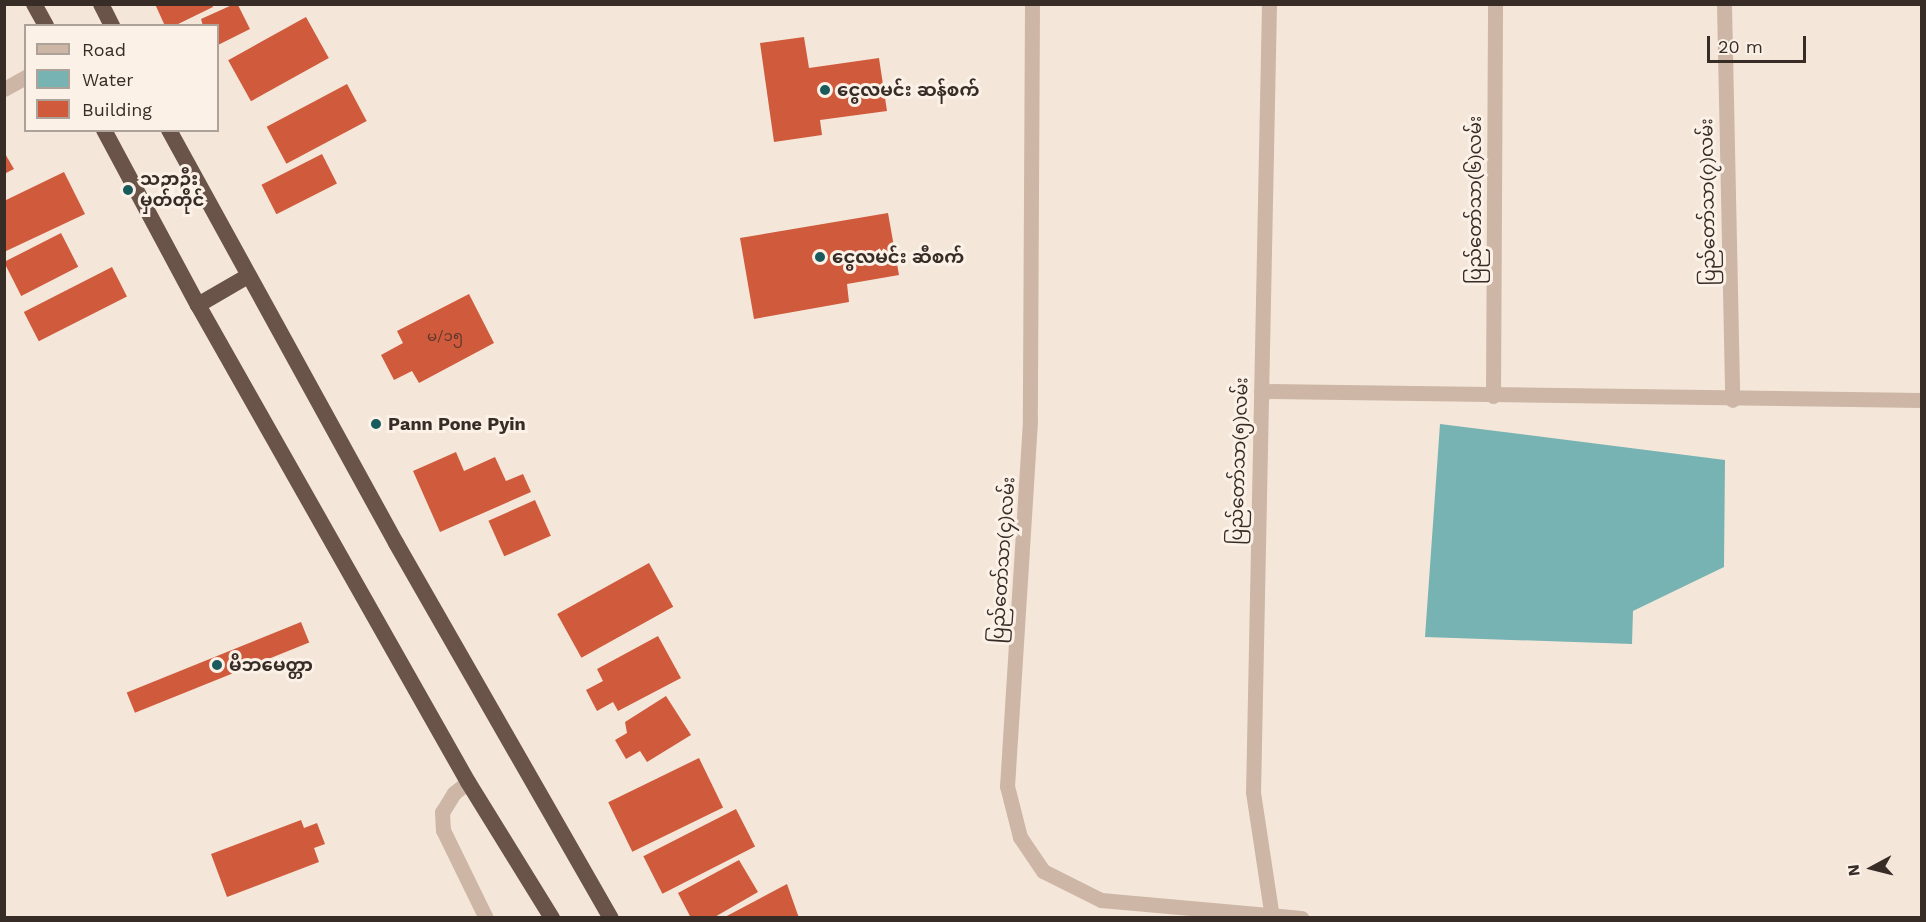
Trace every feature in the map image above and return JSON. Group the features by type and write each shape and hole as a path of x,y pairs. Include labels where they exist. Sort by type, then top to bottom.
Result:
{"highway":[{"path":"34,4 45,24"},
{"path":"101,4 111,24"},
{"path":"105,132 198,305 468,782 548,911"},
{"path":"170,132 248,276 611,918"},
{"path":"198,305 248,276"}],"street":[{"name":"ပြည်တော်သာ(၄)လမ်း","path":"1032,4 1030,421 1007,786 1020,837 1043,871 1101,900 1301,918"},
{"name":"ပြည်တော်သာ(၅)လမ်း","path":"1269,4 1253,792 1272,917"},
{"name":"ပြည်တော်သာ(၆)လမ်း","path":"1493,396 1495,4"},
{"name":"ပြည်တော်သာ(၇)လမ်း","path":"1724,4 1732,400"},
{"path":"4,89 24,78"},
{"path":"1261,391 1732,400 1922,400"},
{"path":"468,782 454,793 442,812 443,830 486,918"}],"water":[{"path":"1440,424 1725,460 1724,567 1633,611 1632,644 1425,637"}],"building":[{"path":"155,4 212,4 213,7 178,24 164,24"},
{"path":"232,5 238,5 250,29 219,44 219,24 202,24 201,19"},
{"path":"306,17 329,58 251,101 228,60"},
{"name":"ငွေလမင်း ဆန်စက်","path":"804,37 809,68 879,58 887,111 820,120 822,135 774,142 760,43"},
{"path":"347,84 367,121 286,164 267,127"},
{"path":"4,152 14,169 4,174"},
{"path":"322,154 337,183 276,214 261,185"},
{"path":"64,172 85,214 4,252 4,201"},
{"name":"ငွေလမင်း ဆီစက်","path":"888,213 899,275 847,284 849,302 754,319 740,238"},
{"path":"61,233 78,267 21,296 4,262"},
{"path":"112,267 127,296 39,341 24,312"},
{"path":"469,294 494,343 419,383 412,371 394,380 381,355 403,343 397,331"},
{"path":"456,452 464,471 495,457 506,481 523,474 531,492 440,532 413,471"},
{"path":"535,500 551,536 504,556 488,521"},
{"path":"649,563 673,607 581,658 557,614"},
{"name":"မိဘမေတ္တာ","path":"301,622 309,642 135,713 127,692"},
{"path":"658,636 681,678 618,711 613,702 597,711 586,690 603,681 597,669"},
{"path":"666,696 691,735 647,762 640,751 626,759 615,740 627,733 625,722"},
{"path":"699,758 723,807 632,852 608,802"},
{"path":"736,809 755,846 662,894 643,856"},
{"path":"301,820 304,828 317,823 325,844 314,848 319,862 227,897 211,854"},
{"path":"739,860 758,892 713,918 691,918 678,893"},
{"path":"787,884 799,918 723,918"}],"place":[{"name":"ငွေလမင်း ဆန်စက်","path":"825,90"},
{"name":"သဉ္ဇာဦး မှတ်တိုင်","path":"128,190"},
{"name":"ငွေလမင်း ဆီစက်","path":"820,257"},
{"name":"Pann Pone Pyin","path":"376,424"},
{"name":"မိဘမေတ္တာ","path":"217,665"}]}
